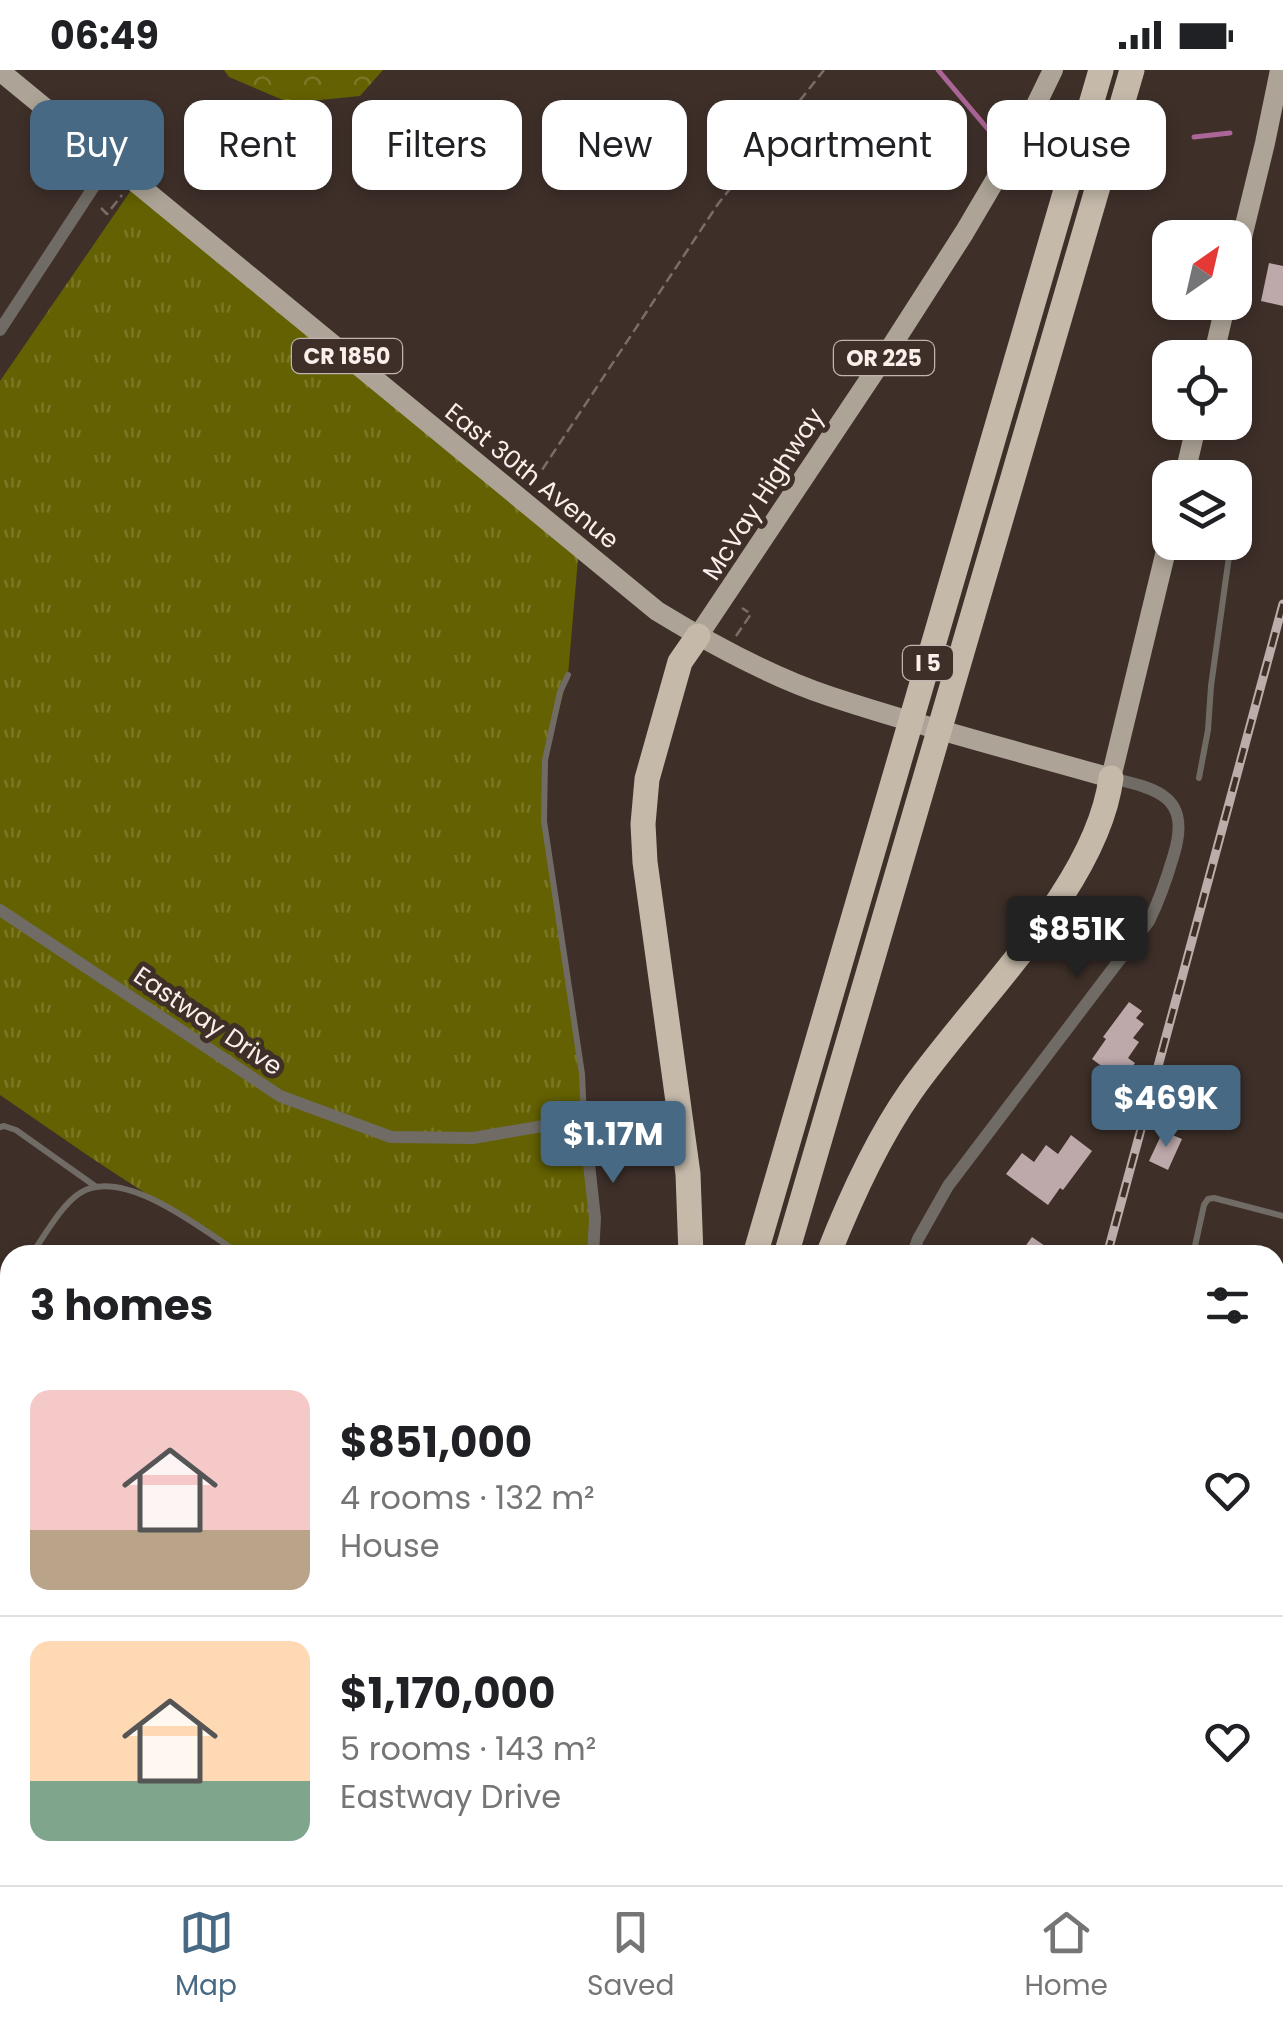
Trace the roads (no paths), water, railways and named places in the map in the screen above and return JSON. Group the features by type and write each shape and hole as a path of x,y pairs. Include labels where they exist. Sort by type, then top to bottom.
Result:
{"highway":[{"name":"I 5","path":"757,1245 1101,70"},
{"name":"I 5","path":"789,1245 1132,70"},
{"name":"OR 225","path":"691,1245 688,1174 644,862 643,824 647,778 663,719 680,662 698,636"},
{"path":"832,1245 870,1160 910,1093 1030,939 1075,874 1095,835 1111,778"}],"main road":[{"name":"McVay Highway","path":"698,636 953,250 1020,138 1053,70"},
{"path":"1246,220 1280,70"},
{"name":"East 30th Avenue","path":"0,71 35,100"},
{"name":"East 30th Avenue","path":"144,190 657,611 698,636 827,696 1111,778"},
{"path":"1111,778 1164,560"}],"street":[{"path":"0,330 92,190"},
{"path":"916,1245 948,1186 1148,922 1162,894 1180,832 1178,810 1161,793 1111,778"},
{"name":"Eastway Drive","path":"0,910 280,1096 391,1137 474,1138 584,1119"},
{"path":"584,1119 595,1218 594,1245"}],"lane":[{"path":"1199,778 1228,560"},
{"path":"568,675 560,692 546,760 544,821 582,1074 584,1119"},
{"path":"0,1127 16,1130 95,1186"},
{"path":"38,1245 69,1202 95,1186 130,1190 162,1203 226,1245"},
{"path":"1194,1245 1208,1199 1283,1216"}],"waterway":[{"path":"938,70 987,128"},
{"path":"1194,137 1230,133"}],"railway":[{"path":"1110,1245 1283,604"}]}
